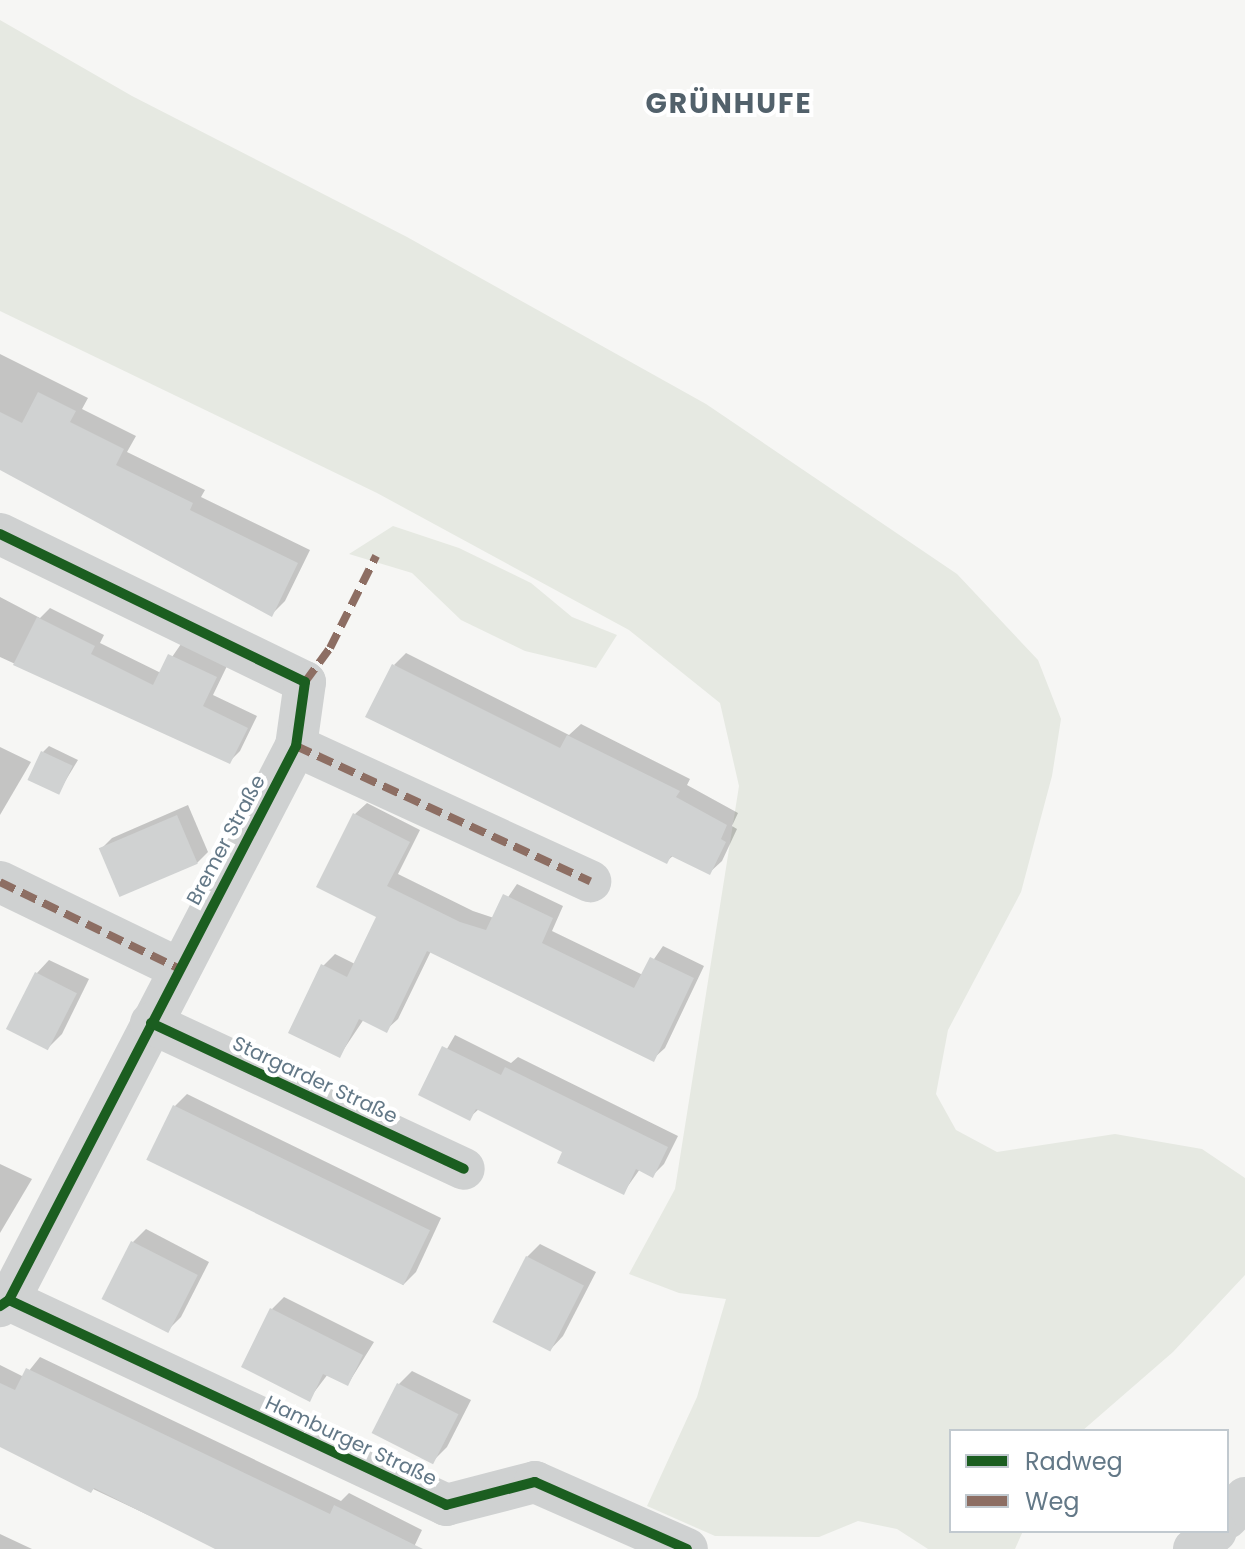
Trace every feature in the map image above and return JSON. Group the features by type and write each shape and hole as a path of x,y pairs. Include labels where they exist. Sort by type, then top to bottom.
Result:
{"street":[{"name":"Bremer Straße","path":"0,534 305,682 296,746 4,1303"},
{"path":"296,746 590,881"},
{"path":"0,882 180,969"},
{"name":"Stargarder Straße","path":"151,1023 464,1169"},
{"name":"Hamburger Straße","path":"4,1303 446,1505 535,1482 687,1549"},
{"path":"1229,1516 1245,1498"},
{"path":"1194,1549 1214,1533"}],"shaded area":[{"path":"0,20 132,96 407,237 706,404 957,574 1038,660 1061,719 1052,776 1021,892 948,1030 936,1094 956,1130 997,1152 1115,1134 1202,1149 1245,1178 1245,1275 1173,1352 1084,1429 949,1429 949,1533 1022,1533 1015,1549 928,1549 897,1529 858,1521 819,1537 715,1536 647,1506 697,1397 726,1299 679,1293 629,1274 675,1189 739,786 720,703 629,630 377,493 0,311"},
{"path":"393,526 459,548 531,583 572,617 617,635 596,668 525,651 461,620 412,573 349,554"}],"building":[{"path":"38,392 76,411 70,422 124,449 116,465 193,503 190,510 298,563 272,617 0,470 0,412 22,423"},
{"path":"37,617 95,646 91,654 153,685 168,654 217,677 203,706 248,728 230,764 13,665"},
{"path":"392,664 560,748 567,735 680,791 676,797 727,825 721,839 726,842 710,875 671,856 667,864 365,717"},
{"path":"41,751 73,766 59,795 27,780"},
{"path":"353,813 410,842 387,886 460,922 486,930 503,894 553,918 542,943 634,988 650,957 694,978 654,1062 427,951 387,1033 359,1019 340,1058 288,1033 321,964 347,977 376,917 316,887"},
{"path":"177,815 198,864 119,897 99,848"},
{"path":"35,972 77,993 48,1050 6,1029"},
{"path":"442,1046 501,1075 505,1067 668,1147 653,1178 636,1169 624,1195 557,1163 562,1152 476,1109 470,1121 418,1095"},
{"path":"173,1105 430,1230 403,1285 146,1160"},
{"path":"131,1241 198,1275 168,1333 101,1299"},
{"path":"526,1256 584,1286 550,1351 492,1322"},
{"path":"270,1308 363,1355 348,1386 323,1374 310,1402 241,1367"},
{"path":"26,1368 330,1514 334,1505 423,1549 215,1549 94,1488 91,1493 0,1447 0,1383 15,1390"},
{"path":"397,1383 458,1414 433,1464 372,1433"}],"marked path":[{"path":"305,682 330,648 376,556"},
{"path":"296,746 590,881"},
{"path":"0,882 180,969"}],"cycle path":[{"path":"0,534 305,682 296,746 9,1300 0,1306"},
{"path":"151,1023 464,1169"},
{"path":"9,1300 446,1505 535,1482 687,1549"}],"district":[{"name":"GRÜNHUFE","path":"729,104"}]}
